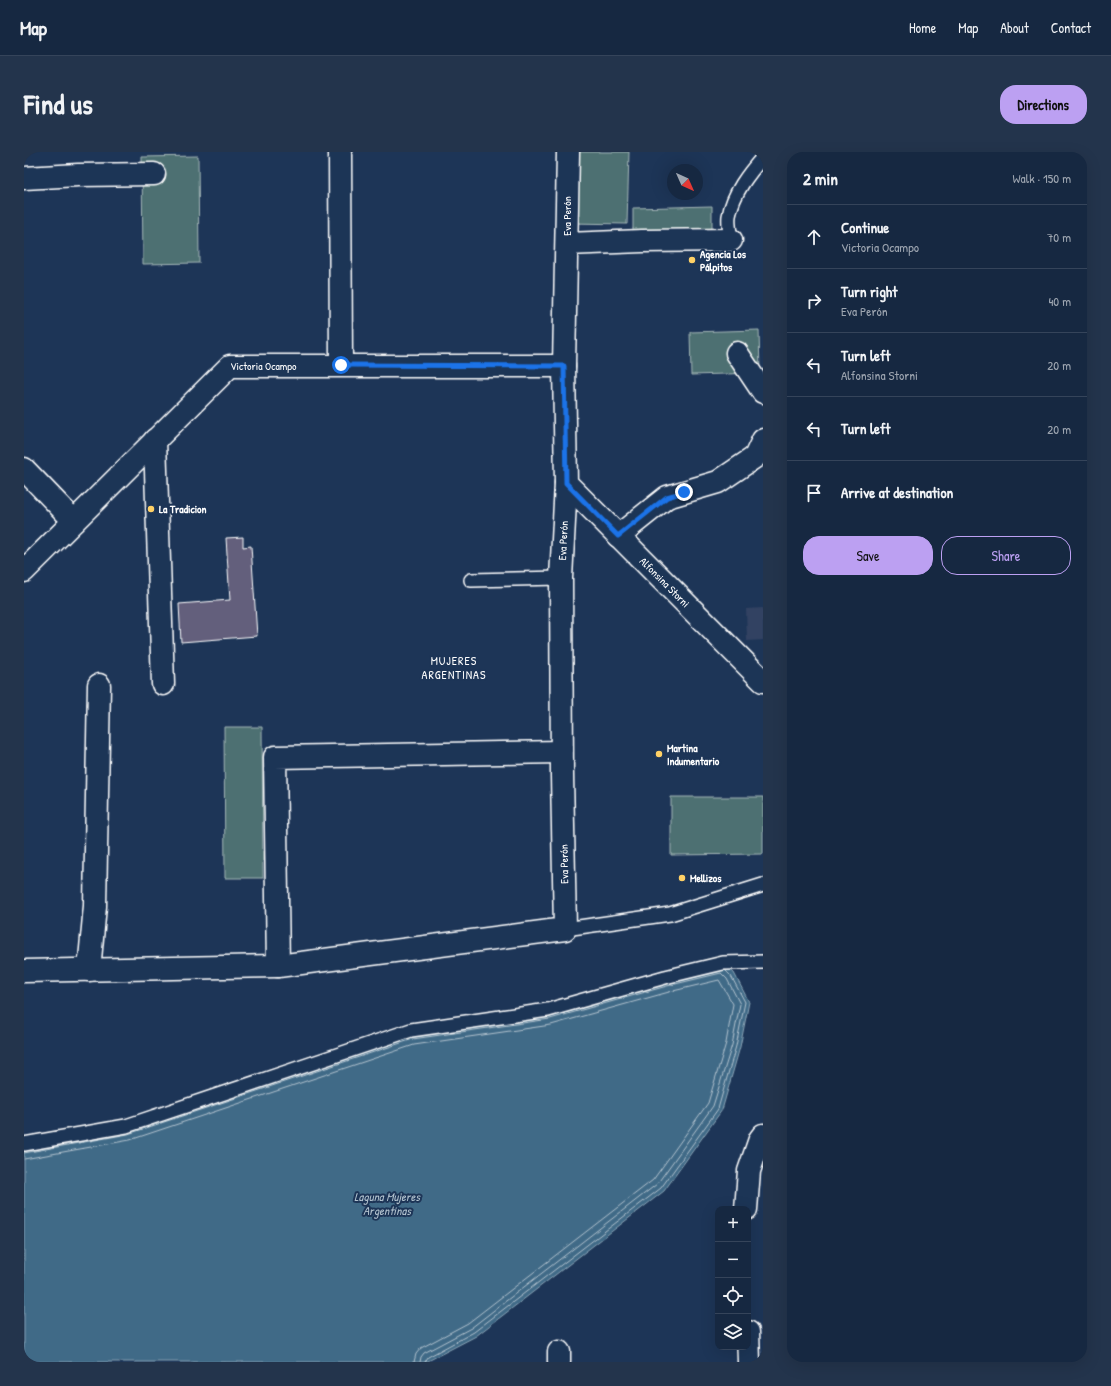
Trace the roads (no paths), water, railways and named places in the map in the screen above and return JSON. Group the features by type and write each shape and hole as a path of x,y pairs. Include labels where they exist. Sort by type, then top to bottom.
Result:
{"street":[{"path":"340,152 341,365"},
{"name":"Eva Perón","path":"565,929 561,578 566,483 564,366 568,152"},
{"path":"24,178 78,175 154,174"},
{"path":"567,244 731,240"},
{"path":"737,353 763,392"},
{"name":"Victoria Ocampo","path":"24,571 230,366 564,366"},
{"path":"155,440 163,684"},
{"path":"618,536 667,497 718,482 755,456 763,440"},
{"path":"24,469 74,521"},
{"name":"Alfonsina Storni","path":"566,483 763,681"},
{"path":"89,970 95,906 99,685"},
{"path":"278,966 275,757 562,752"},
{"path":"24,971 278,966 565,929"},
{"path":"746,1206 749,1171 762,1137"},
{"path":"749,1350 750,1362"}],"lane":[{"path":"731,240 729,216 734,200 747,175 763,157"},
{"path":"472,580 561,578"},
{"path":"565,929 670,914 763,885"},
{"path":"24,1144 126,1126 411,1030 548,1010 665,977 724,963 763,962"}],"water":[{"name":"Laguna Mujeres Argentinas","path":"723,963 734,973 749,1002 740,1047 722,1110 664,1191 476,1336 426,1362 24,1362 24,1144 126,1126 411,1030 548,1010"}],"place":[{"name":"Agencia Los Pálpitos","path":"692,260"},
{"name":"La Tradicion","path":"151,509"},
{"name":"Martina Indumentario","path":"659,754"},
{"name":"Mellizos","path":"682,878"}],"district":[{"name":"MUJERES ARGENTINAS","path":"454,668"}]}
